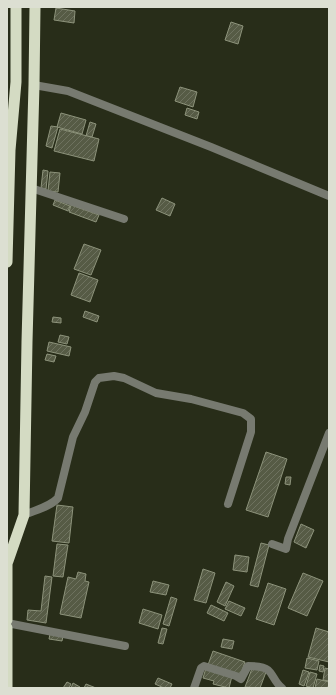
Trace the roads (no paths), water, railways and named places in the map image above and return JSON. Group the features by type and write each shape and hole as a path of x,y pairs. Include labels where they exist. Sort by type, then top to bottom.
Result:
{"highway":[{"path":"7,262 10,150 16,82 16,7"},
{"path":"7,622 7,557 24,515 34,85 34,7"},
{"path":"7,628 7,688"}],"street":[{"path":"34,85 68,91 211,147 329,196"},
{"path":"31,188 124,219"},
{"path":"24,515 55,502 58,498 74,437 85,412 92,388 99,378 107,376 124,378 156,393 191,399 247,415 251,419 251,432 228,504"},
{"path":"272,544 286,549 288,539 329,433"},
{"path":"7,622 125,646"},
{"path":"194,688 201,668 204,666 241,679 248,666 255,666 267,670 282,688"}]}
